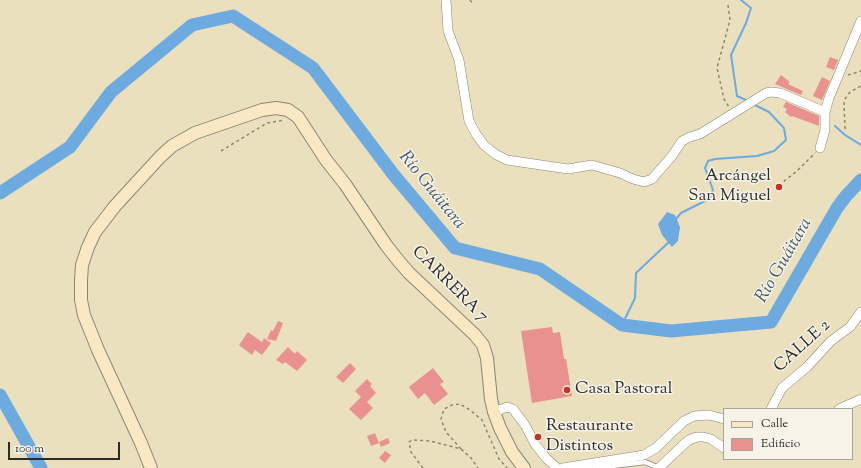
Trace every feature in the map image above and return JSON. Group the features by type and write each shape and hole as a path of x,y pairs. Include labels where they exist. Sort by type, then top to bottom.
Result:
{"street":[{"path":"446,0 448,31 459,60 469,121 484,145 495,154 507,160 568,169 592,165 644,182 652,179 672,156 682,141 700,134 766,93 776,92 825,112"},
{"path":"820,148 825,130 825,112 861,21"},
{"path":"151,468 141,442 98,350 84,315 81,300 81,280 82,265 88,247 96,232 115,206 160,157 184,138 262,110 276,108 288,110 298,117"},
{"name":"CARRERA 7","path":"298,117 326,160 345,184 397,259 409,273 475,335 483,346 487,358 491,399 494,412 512,452 524,468"},
{"name":"CALLE 2","path":"772,408 782,388 807,367 831,341 850,327 861,312"},
{"path":"841,408 861,399"},
{"path":"494,412 507,408 513,409 525,425 535,444 546,458 557,468"},
{"path":"563,468 644,454 656,448 678,425 694,416 709,415 723,419"},
{"path":"659,468 689,440 697,437 703,436 711,439 723,447"}],"lane":[{"path":"595,468 645,462 659,468"}],"path":[{"path":"470,0 473,4"},
{"path":"728,5 730,20 717,68 724,99 733,114"},
{"path":"849,74 861,71"},
{"path":"845,129 845,99 850,92 861,86"},
{"path":"221,152 267,124 298,117"},
{"path":"779,185 797,171 820,148"},
{"path":"478,468 471,458 460,449 446,432 441,419 444,409 452,405 460,404 482,420 499,459 507,468"},
{"path":"423,468 411,452 409,442 412,440 430,441 460,449"}],"water":[{"path":"667,212 675,215 680,227 678,241 672,247 662,235 658,224"}],"building":[{"path":"830,57 838,60 834,70 826,67"},
{"path":"781,75 790,82 788,84 803,91 801,95 775,84"},
{"path":"822,77 830,81 822,100 813,96"},
{"path":"786,102 819,116 819,126 792,116 791,117 785,112 787,109 783,107"},
{"path":"278,321 283,323 276,341 267,339 271,330 273,331"},
{"path":"552,327 553,333 560,332 572,396 532,403 521,331"},
{"path":"248,332 262,342 264,338 271,343 262,355 255,350 252,355 239,345"},
{"path":"288,347 295,354 297,351 307,360 297,371 285,362 283,364 276,360"},
{"path":"350,363 356,369 343,383 336,377"},
{"path":"433,368 444,382 440,384 448,394 434,405 425,393 418,399 409,387"},
{"path":"367,379 372,384 370,386 376,393 367,402 373,408 361,420 349,409 361,397 355,391"},
{"path":"375,433 379,443 371,446 367,436"},
{"path":"388,438 390,443 381,447 379,442"},
{"path":"385,451 391,455 385,463 379,458"}],"waterway":[{"path":"741,0 751,8 746,23 731,55 737,96 748,101"},
{"name":"Río Guáitara","path":"0,193 70,147 111,92 192,25 233,16 313,68 393,174 455,248 540,269 622,325 671,331 771,322 837,208 861,180"},
{"path":"676,219 681,213 709,199 713,190 705,168 708,161 715,159 757,156 774,151 786,140 784,128 769,112 753,104"},
{"path":"835,126 845,135 861,145"},
{"path":"622,325 635,298 636,273 670,241"},
{"name":"Río Guáitara","path":"0,395 41,468"}],"place":[{"name":"Arcángel San Miguel","path":"779,187"},
{"name":"Casa Pastoral","path":"567,390"},
{"name":"Restaurante Distintos","path":"538,437"}]}
